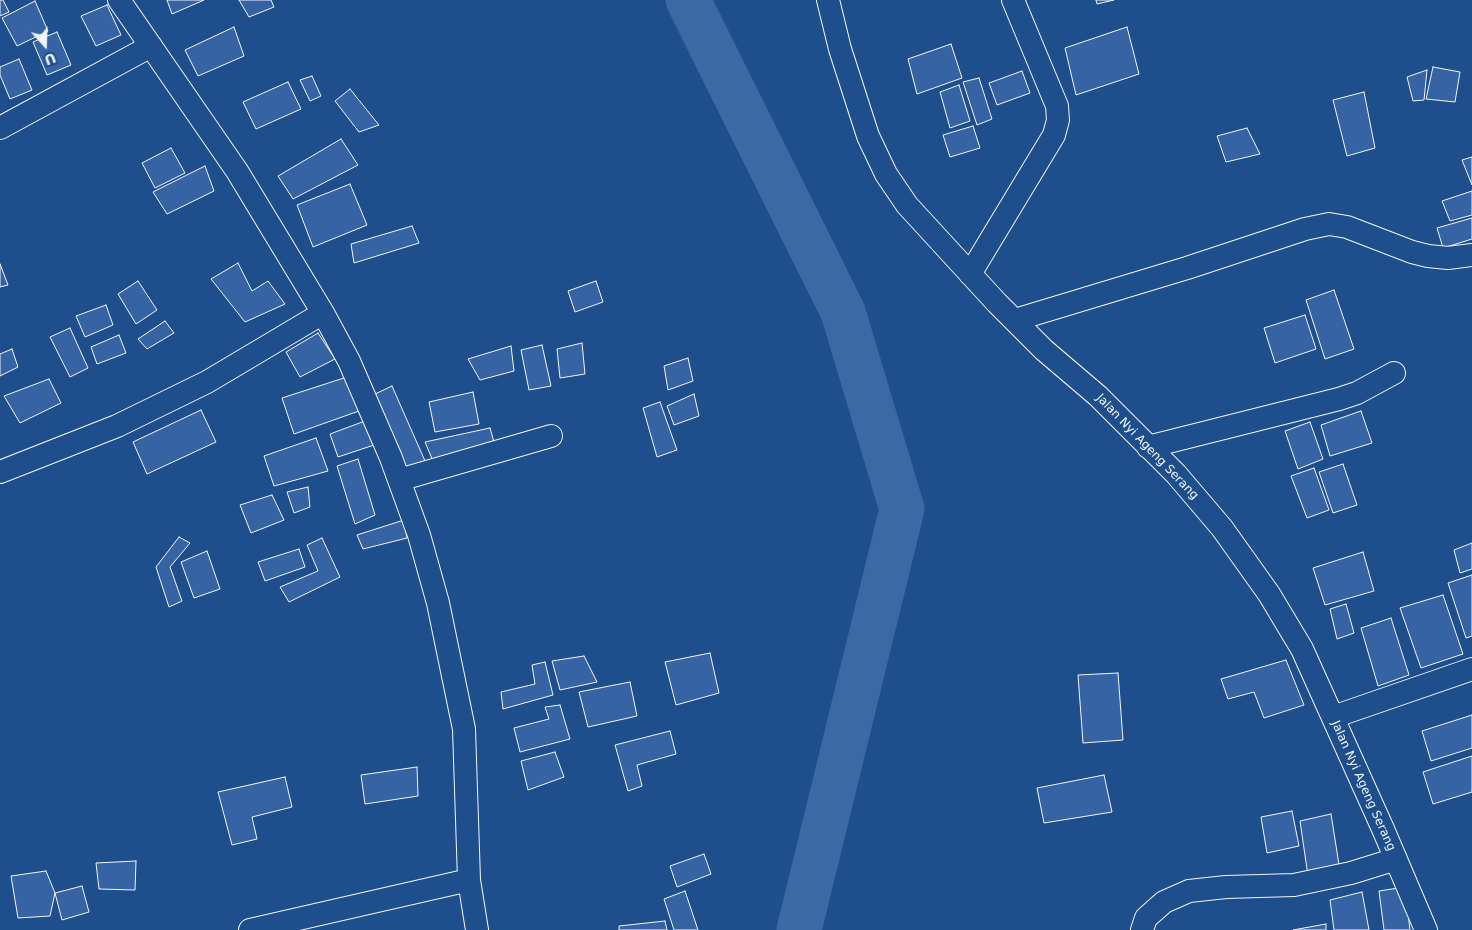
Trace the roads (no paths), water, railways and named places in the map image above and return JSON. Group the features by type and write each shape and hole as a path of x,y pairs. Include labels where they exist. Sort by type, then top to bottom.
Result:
{"street":[{"path":"119,0 237,171 323,313 349,362 399,480 419,535 438,603 464,729 469,880 478,930"},
{"name":"Jalan Nyi Ageng Serang","path":"828,0 840,49 868,136 886,174 907,205 970,274 1044,350 1098,396 1176,474 1222,528 1269,594 1302,649 1426,930"},
{"path":"970,274 1054,135 1058,120 1057,106 1014,0"},
{"path":"0,128 151,46"},
{"path":"1015,320 1196,265 1305,229 1329,224 1347,227 1412,252 1428,256 1448,258 1472,255"},
{"path":"0,472 117,426 207,382 323,313"},
{"path":"1148,447 1339,398 1356,392 1394,373"},
{"path":"399,480 551,436"},
{"path":"1332,717 1472,669"},
{"path":"1142,930 1146,918 1164,902 1189,891 1226,887 1294,885 1351,873 1396,859"},
{"path":"250,930 469,880"}],"waterway":[{"path":"688,0 843,312 902,509 799,930"}]}
